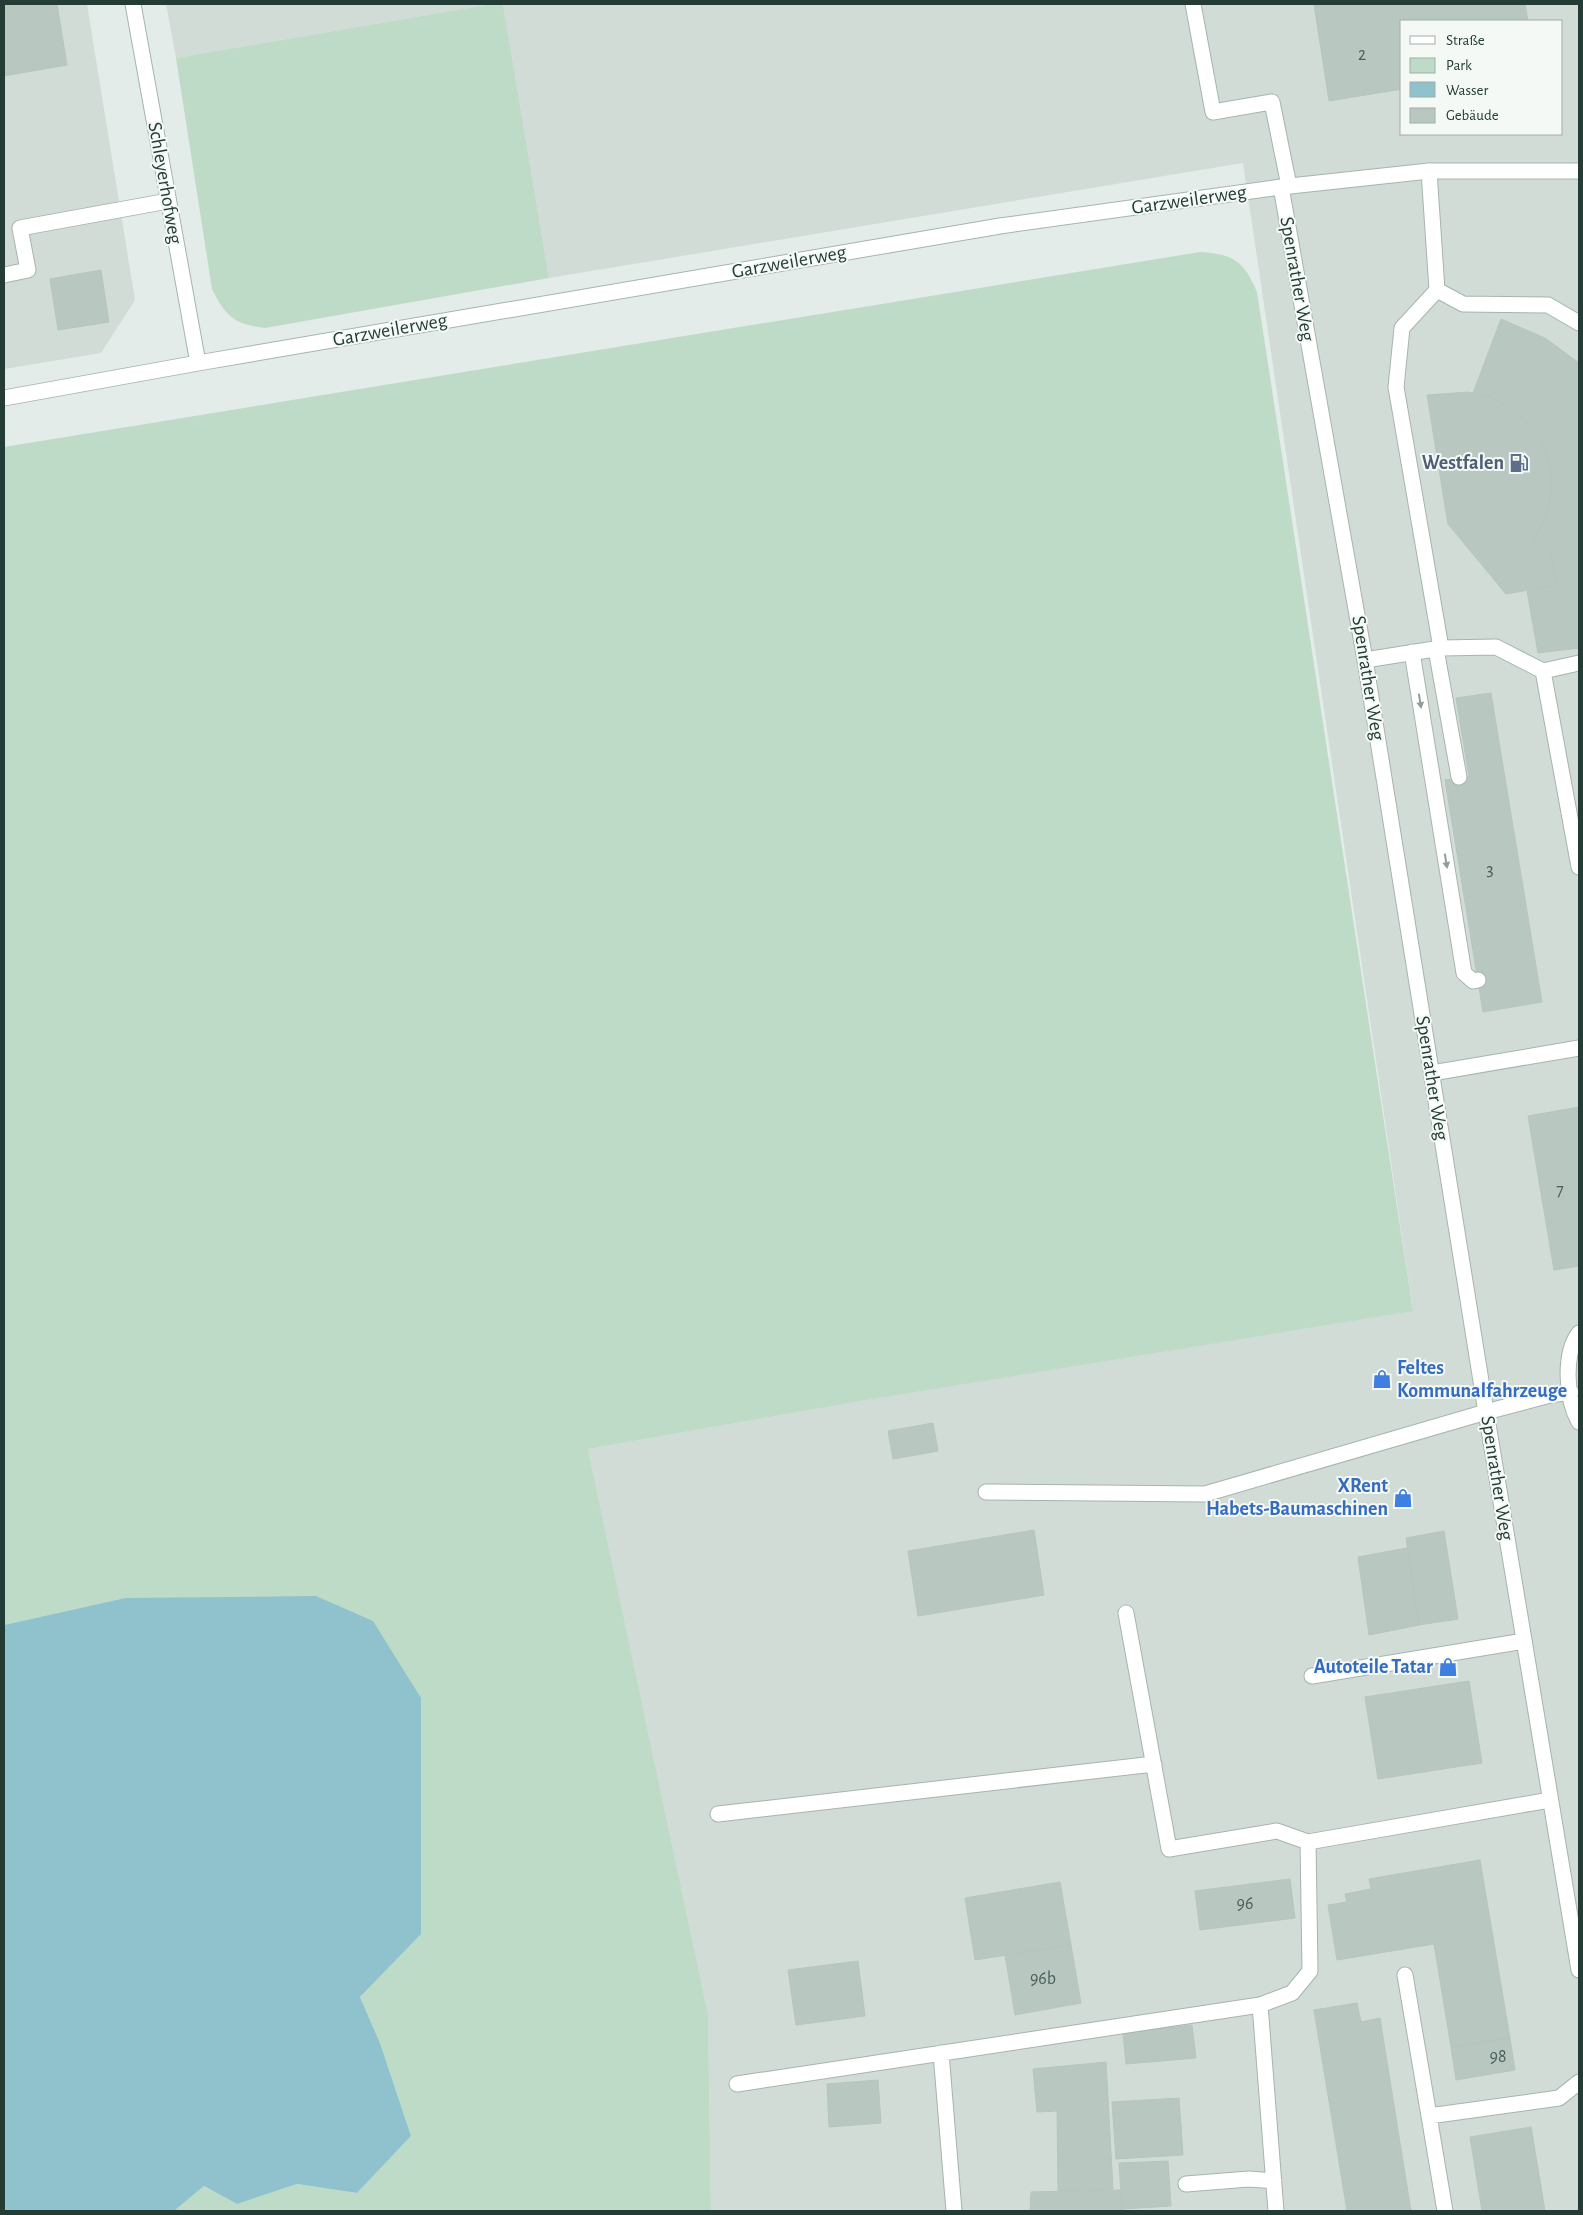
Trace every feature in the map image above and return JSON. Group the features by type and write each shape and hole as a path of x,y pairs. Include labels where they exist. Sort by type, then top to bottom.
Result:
{"street":[{"name":"Schleyerhofweg","path":"132,4 198,363"},
{"name":"Spenrather Weg","path":"1193,4 1213,112 1272,102 1365,660 1550,1800 1575,1919 1579,1970"},
{"path":"1429,171 1437,290 1402,328 1396,387 1459,777"},
{"name":"Garzweilerweg","path":"4,397 1000,226 1285,186 1429,171 1579,171"},
{"path":"4,275 28,270 20,228 168,201"},
{"path":"1437,290 1463,304 1548,305 1579,323"},
{"path":"1365,660 1438,648 1496,647 1543,671 1579,664"},
{"path":"1412,652 1464,973 1473,981 1478,980"},
{"path":"1543,671 1579,867"},
{"path":"1432,1073 1579,1048"},
{"path":"1579,1333 1574,1339 1567,1368 1574,1413 1579,1422"},
{"path":"986,1492 1205,1494 1486,1412 1550,1395 1571,1392"},
{"path":"1126,1613 1169,1849 1277,1831 1308,1842 1550,1800"},
{"path":"1312,1676 1524,1641"},
{"path":"718,1814 1154,1764"},
{"path":"737,2084 1260,2005 1292,1992 1310,1971 1308,1842"},
{"path":"1405,1975 1445,2211"},
{"path":"1260,2005 1276,2211"},
{"path":"941,2053 954,2211"},
{"path":"1428,2116 1559,2098 1579,2082"},
{"path":"1186,2184 1249,2179 1274,2180"}],"shaded area":[{"path":"4,4 87,4 135,300 101,353 4,369"},
{"path":"166,4 491,4 176,58"},
{"path":"503,4 1579,4 1579,2211 711,2211 708,2014 588,1449 867,1400 1413,1310 1243,163 549,278"}],"green space":[{"path":"491,4 503,4 549,278 265,328 246,324 232,318 212,289 176,58"},
{"path":"1200,252 1229,257 1236,261 1247,273 1257,292 1413,1311 867,1400 588,1449 708,2014 711,2211 174,2211 204,2186 237,2204 297,2184 357,2193 411,2136 380,2043 360,1997 421,1933 125,1598 4,1625 4,447"}],"water":[{"path":"316,1596 373,1621 421,1698 421,1934 360,1997 380,2043 411,2136 357,2193 297,2184 237,2204 204,2186 174,2211 4,2211 4,1625 125,1598"}],"building":[{"path":"4,4 57,4 67,65 4,76"},
{"path":"1314,4 1525,4 1528,20 1400,20 1400,89 1329,101"},
{"path":"101,270 109,322 58,330 50,279"},
{"path":"1501,319 1545,338 1579,363 1579,648 1538,653 1527,591 1556,585 1551,552 1534,540 1545,518 1551,494 1551,470 1541,441 1530,426 1512,409 1491,397 1473,393"},
{"path":"1468,392 1491,397 1512,409 1530,426 1541,441 1551,470 1551,494 1545,518 1534,540 1551,552 1556,585 1506,594 1448,524 1427,395"},
{"path":"1491,693 1542,1002 1483,1012 1445,780 1469,776 1456,698"},
{"path":"1579,1107 1579,1266 1554,1270 1528,1116"},
{"path":"933,1423 938,1451 893,1459 888,1431"},
{"path":"1034,1530 1044,1595 918,1616 908,1551"},
{"path":"1444,1531 1458,1619 1419,1625 1406,1538"},
{"path":"1407,1548 1419,1625 1369,1635 1358,1557"},
{"path":"1469,1681 1482,1763 1378,1779 1365,1697"},
{"path":"1480,1860 1510,2038 1451,2047 1434,1944 1337,1960 1328,1905 1347,1902 1345,1894 1371,1889 1369,1879"},
{"path":"1290,1879 1295,1918 1200,1930 1195,1891"},
{"path":"1060,1882 1071,1945 975,1960 965,1898"},
{"path":"1071,1945 1081,2003 1015,2015 1005,1955"},
{"path":"858,1961 865,2016 796,2025 788,1970"},
{"path":"1357,2003 1361,2022 1380,2018 1411,2211 1347,2211 1314,2010"},
{"path":"1192,2025 1196,2058 1126,2064 1123,2033"},
{"path":"1510,2038 1515,2070 1456,2080 1451,2047"},
{"path":"1106,2062 1113,2189 1058,2191 1057,2111 1037,2112 1033,2069"},
{"path":"878,2080 881,2123 829,2127 827,2084"},
{"path":"1179,2098 1183,2155 1116,2159 1112,2102"},
{"path":"1531,2127 1545,2211 1482,2211 1470,2137"},
{"path":"1168,2161 1171,2206 1122,2209 1119,2163"},
{"path":"1120,2190 1122,2211 1030,2211 1031,2192"}],"place":[{"name":"Westfalen","path":"1519,463"},
{"name":"Feltes Kommunalfahrzeuge","path":"1382,1379"},
{"name":"XRent Habets-Baumaschinen","path":"1403,1498"},
{"name":"Autoteile Tatar","path":"1448,1667"}]}
